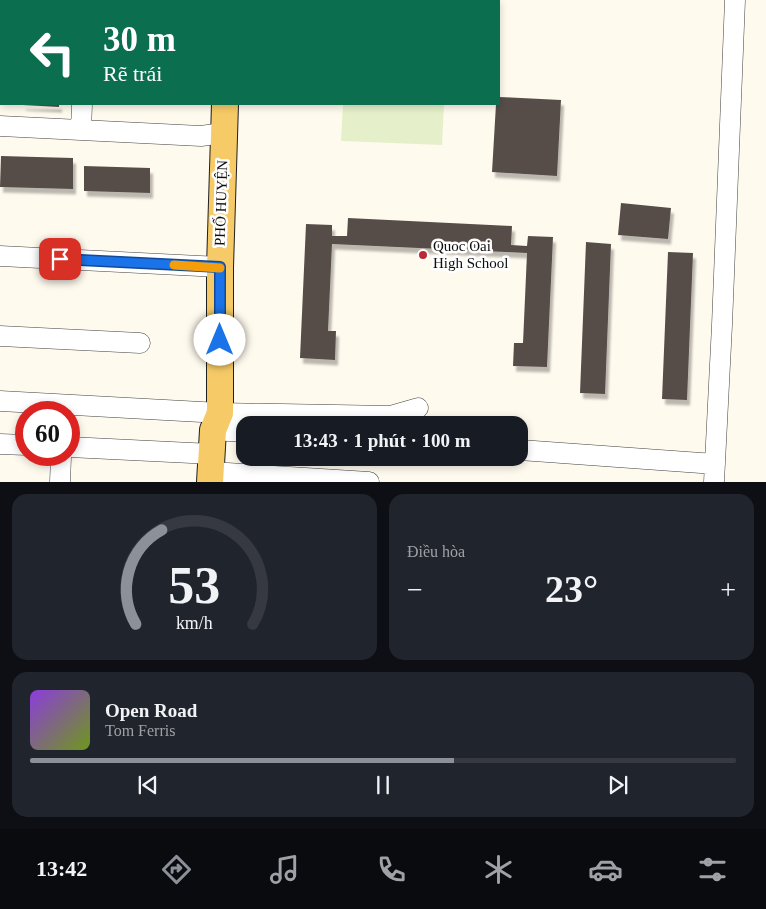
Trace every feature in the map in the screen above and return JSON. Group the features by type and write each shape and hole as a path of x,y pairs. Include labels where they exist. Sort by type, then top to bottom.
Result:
{"main road":[{"name":"PHỐ HUYỆN","path":"213,450 224,105"}],"street":[{"path":"528,451 714,473 735,0"},
{"path":"81,130 82,105"},
{"path":"0,126 201,136 223,133"},
{"path":"0,256 220,267"},
{"path":"0,336 140,344"},
{"path":"0,401 213,450 369,482"},
{"path":"80,452 213,450 390,416 418,408"},
{"path":"213,450 236,437"},
{"path":"0,444 15,445"},
{"path":"60,482 63,466"}],"green space":[{"path":"343,105 444,105 442,145 341,141"}],"building":[{"path":"500,97 561,100 557,176 492,172 496,105 500,105"},
{"path":"23,105 59,105 59,107"},
{"path":"1,156 73,158 73,189 0,187"},
{"path":"84,166 150,168 150,193 84,191"},
{"path":"621,203 671,208 668,239 618,235"},
{"path":"348,218 512,226 511,245 527,246 528,236 553,237 547,367 513,366 514,343 523,343 527,253 332,244 328,331 336,331 335,360 300,358 306,224 332,225 332,236 347,236"},
{"path":"586,242 611,244 605,394 580,393"},
{"path":"668,252 693,253 687,400 662,399"}],"slow traffic":[{"path":"174,265 220,268"}],"place":[{"name":"Quoc Oai High School","path":"423,255"}],"route":[{"path":"60,259 220,267 220,340"}]}
